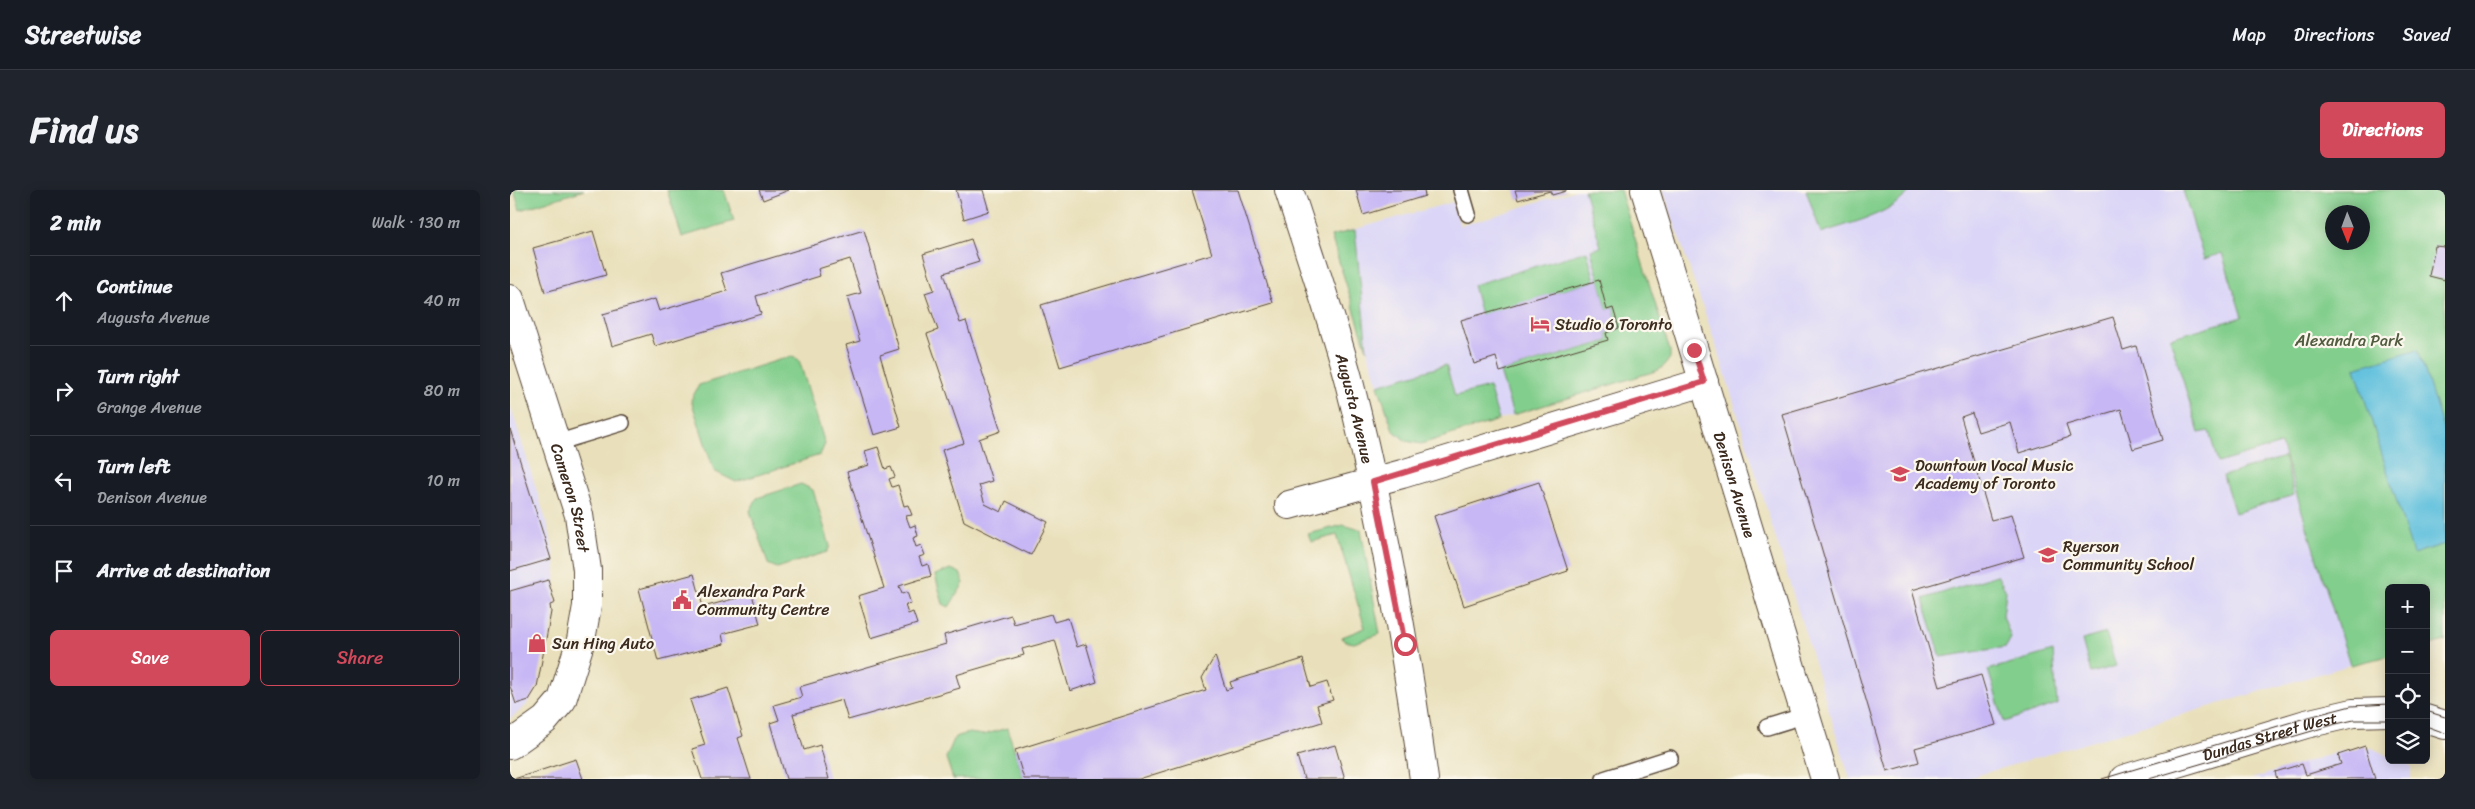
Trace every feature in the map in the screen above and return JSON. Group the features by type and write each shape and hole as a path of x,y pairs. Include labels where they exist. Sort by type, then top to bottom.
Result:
{"street":[{"name":"Augusta Avenue","path":"1289,190 1348,376 1373,482 1405,644 1424,779"},
{"name":"Denison Avenue","path":"1645,190 1825,779"},
{"name":"Cameron Street","path":"510,299 579,515 588,570 587,606 582,640 562,700 545,720 512,738"},
{"path":"1289,505 1373,482 1704,382"},
{"name":"Dundas Street West","path":"2124,779 2306,724 2353,713 2385,712"},
{"path":"2430,720 2445,725"}],"lane":[{"path":"1461,190 1468,214"},
{"path":"556,443 622,423"},
{"path":"1767,727 1806,715"},
{"path":"1604,779 1670,758"}],"shaded area":[{"path":"1577,190 1620,190 1670,351 1670,358 1665,365 1659,370 1421,444 1406,441 1400,437 1393,430 1388,417 1331,236 1453,202 1460,226"},
{"name":"Ryerson Community School","path":"1663,190 2183,190 2204,258 2222,253 2350,665 1965,779 1850,779 1720,357"},
{"path":"510,404 550,533 556,567 553,622 534,691 526,706 510,719"},
{"path":"2372,748 2385,754 2385,764 2407,764 2411,766 2411,779 2251,779 2338,752"}],"green space":[{"path":"514,190 584,190 520,210"},
{"path":"667,190 724,190 734,221 682,237"},
{"path":"1584,190 1620,190 1670,351 1670,358 1659,370 1513,415 1500,372 1608,341 1606,333 1619,328 1613,308 1607,310 1591,250 1601,247"},
{"path":"1806,190 1911,190 1902,199 1881,212 1821,233"},
{"name":"Alexandra Park","path":"2183,190 2445,190 2445,641 2430,645 2430,584 2385,584 2385,657 2350,665 2281,444 2218,463 2209,431 2199,433 2170,338 2242,317 2222,253 2204,259"},
{"path":"1355,230 1367,350 1331,236"},
{"path":"1587,251 1595,281 1481,315 1473,285"},
{"path":"792,356 799,360 825,444 820,455 736,482 714,471 691,400 699,385"},
{"path":"1446,365 1455,396 1489,387 1499,420 1421,444 1406,441 1393,430 1378,385"},
{"path":"2284,457 2294,495 2235,513 2223,476"},
{"path":"801,484 813,490 830,546 827,552 777,568 768,564 750,511 757,498"},
{"path":"1343,525 1361,530 1380,634 1354,643 1344,641 1342,637 1365,628 1337,535 1311,542 1308,534"},
{"path":"951,569 960,573 964,583 949,607 943,604 935,575"},
{"path":"1997,575 2006,591 2003,616 2011,638 2006,647 1941,657 1923,599"},
{"path":"2106,633 2116,666 2091,673 2082,640"},
{"path":"2053,651 2057,704 2004,722 1988,670"},
{"path":"1007,728 1024,778 953,779 946,758 955,737 969,733 983,735"}],"water":[{"path":"2418,349 2445,435 2445,544 2413,554 2355,368"}],"building":[{"path":"759,190 789,190 763,200"},
{"path":"956,190 983,190 989,211 964,219"},
{"path":"1192,190 1238,190 1273,303 1060,367 1041,305 1212,254"},
{"path":"1356,190 1424,190 1425,196 1363,215"},
{"path":"1515,190 1566,191 1552,195 1550,191 1518,200"},
{"path":"864,230 899,349 880,355 901,427 874,435 846,345 860,341 847,297 861,293 850,259 818,269 820,276 756,296 761,314 655,346 651,334 612,346 603,314 655,299 659,311 727,291 721,273"},
{"path":"593,231 606,275 545,292 533,248"},
{"path":"971,239 979,262 944,273 960,323 966,321 1001,431 979,439 992,481 979,485 985,504 1001,512 1006,501 1048,522 1031,555 964,521 942,450 964,443 927,334 938,330 925,293 934,290 923,254"},
{"path":"2435,246 2445,247 2445,280 2429,276"},
{"name":"Studio 6 Toronto","path":"1599,280 1607,310 1613,308 1619,328 1606,333 1608,340 1500,372 1496,357 1474,364 1461,320"},
{"path":"2113,317 2123,350 2136,346 2163,440 2133,449 2121,409 2066,425 2070,437 2019,453 2010,422 1978,432 1972,413 1961,417 1991,520 2011,515 2024,557 1912,590 1940,687 1981,675 1996,725 1915,748 1919,762 1887,771 1782,414"},
{"path":"510,429 551,559 510,571"},
{"path":"878,447 885,469 891,467 895,477 889,479 892,487 898,485 904,506 908,505 912,515 906,516 910,527 915,525 918,536 913,538 916,547 921,545 925,555 919,557 922,566 928,564 931,576 899,586 902,594 907,592 911,604 905,605 908,614 913,612 917,624 871,638 858,596 884,588 847,472 869,465 865,451"},
{"path":"1539,482 1568,571 1464,606 1434,516"},
{"path":"694,574 703,607 752,594 760,624 722,634 724,644 658,661 639,589"},
{"path":"548,580 555,603 550,605 551,612 537,687 529,700 516,704 510,686 510,591"},
{"path":"1051,614 1054,622 1068,618 1077,647 1086,644 1097,682 1070,691 1055,640 1022,649 1024,655 956,675 960,688 848,720 842,700 793,714 804,750 820,745 829,779 786,779 770,723 779,720 774,705 802,697 799,687 946,644 944,635 1011,615 1014,624"},
{"path":"1215,656 1226,690 1232,688 1230,682 1303,659 1311,687 1327,682 1333,700 1317,705 1322,722 1139,779 1024,779 1015,750 1206,690 1202,678"},
{"path":"728,688 743,736 738,738 751,779 702,779 692,749 705,745 690,700"},
{"path":"1335,745 1345,779 1304,779 1297,756"},
{"path":"2365,746 2375,779 2277,779 2275,772 2302,764 2306,775 2341,764 2338,755"},
{"path":"576,759 583,779 514,779"}],"tram line":[{"path":"2102,779 2305,718 2351,706 2385,704"},
{"path":"2430,712 2445,717"},
{"path":"2149,779 2336,724 2354,720 2385,720"},
{"path":"2430,727 2445,733"}],"place":[{"name":"Studio 6 Toronto","path":"1540,324"},
{"name":"Downtown Vocal Music Academy of Toronto","path":"1900,474"},
{"name":"Ryerson Community School","path":"2048,555"},
{"name":"Alexandra Park Community Centre","path":"682,600"},
{"name":"Sun Hing Auto","path":"537,643"}],"route":[{"path":"1405,644 1373,482 1704,382 1694,350"}]}
